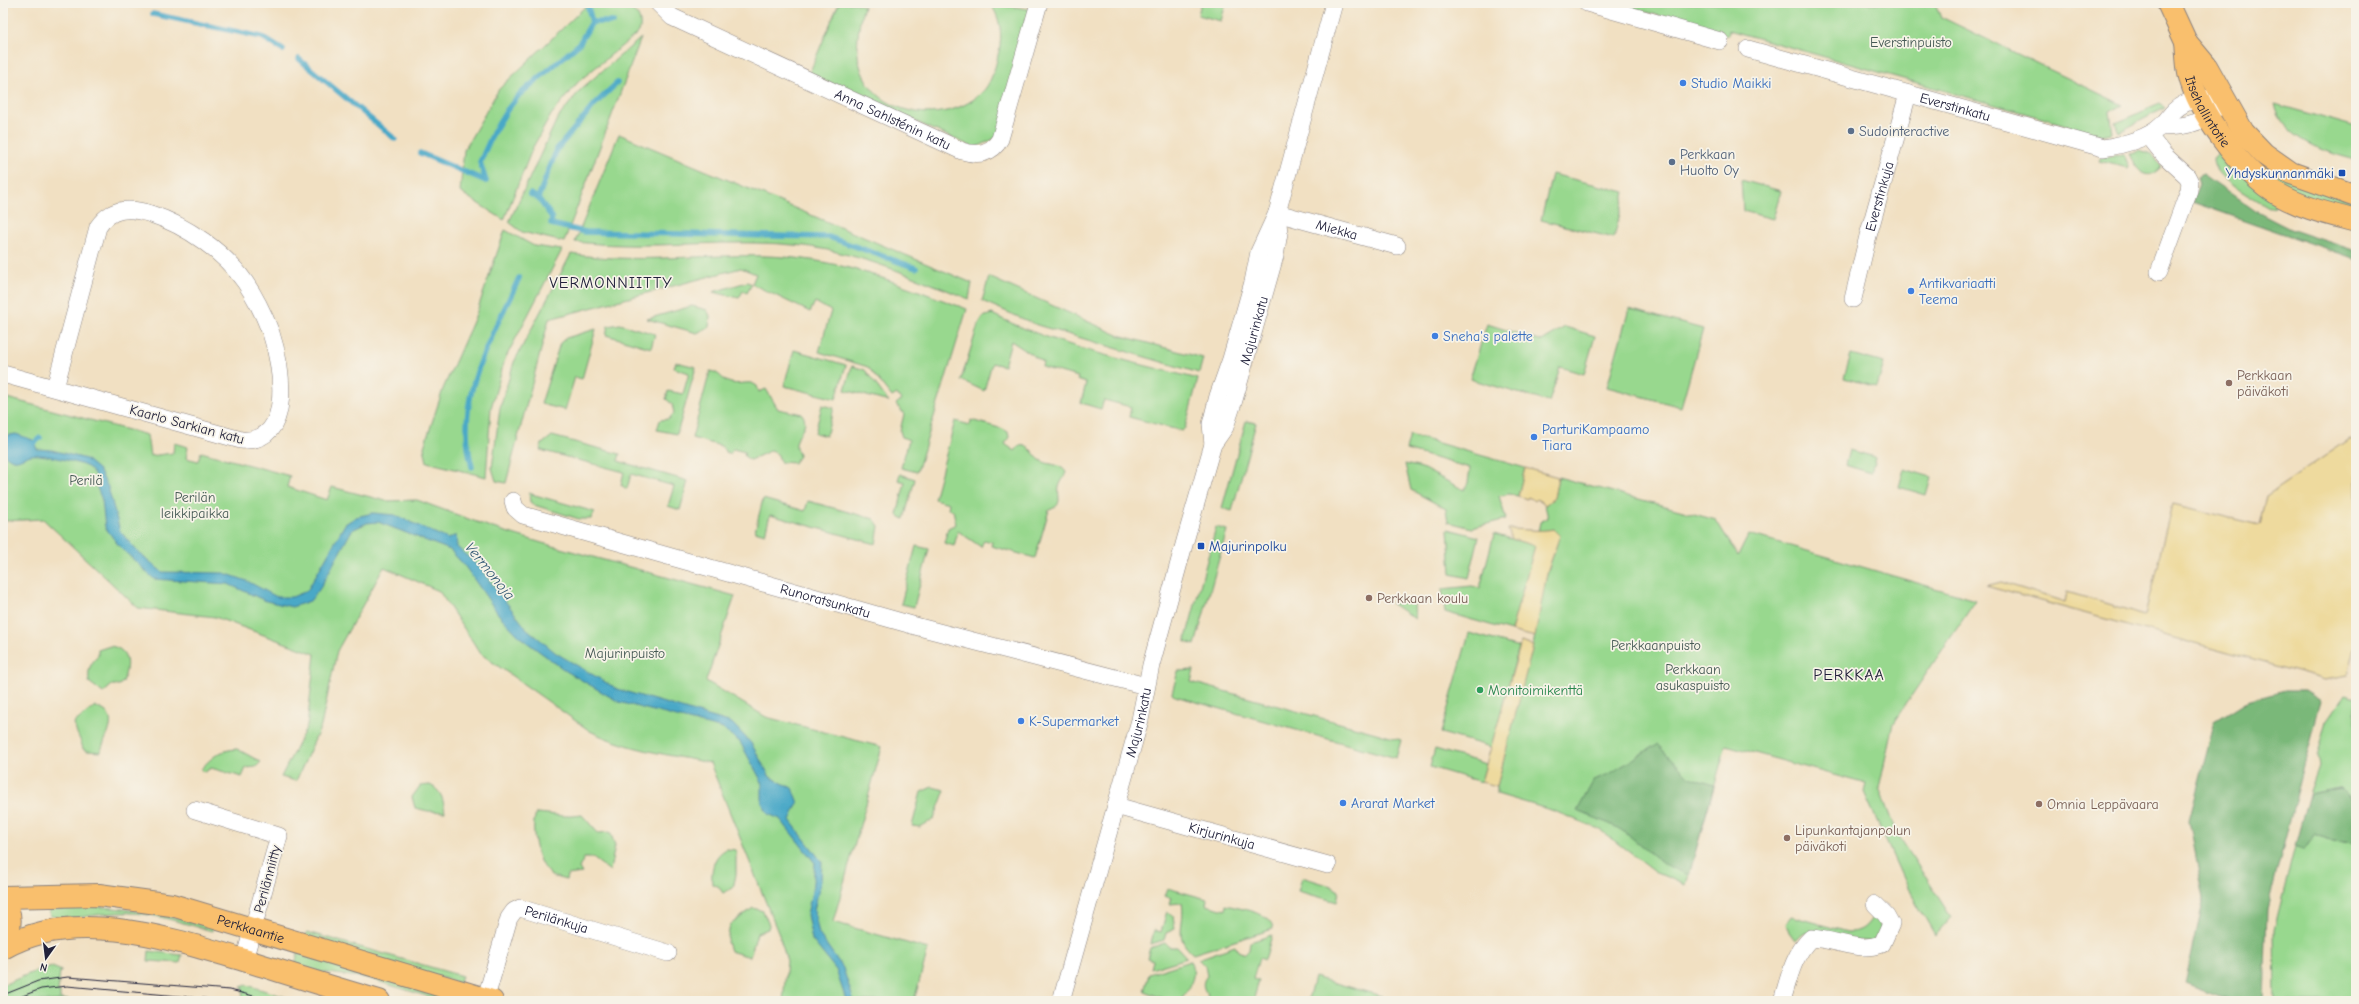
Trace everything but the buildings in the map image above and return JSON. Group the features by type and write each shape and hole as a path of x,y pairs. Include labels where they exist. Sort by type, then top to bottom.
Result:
{"main road":[{"name":"Itsehallintotie","path":"2168,3 2186,42 2206,66 2223,99 2243,132 2264,154 2292,173 2356,196"},
{"name":"Itsehallintotie","path":"2186,42 2189,73 2204,107 2223,141 2250,171 2278,193 2304,206 2356,221"},
{"name":"Perkkaantie","path":"3,897 99,895 172,905 488,1000"},
{"path":"3,902 8,907 11,919 3,947"},
{"path":"3,947 17,940 40,933 69,929 101,929 134,932 171,939 379,1001"}],"street":[{"name":"Anna Sahlsténin katu","path":"658,3 672,17 962,151 980,154 990,151 1000,139 1039,3"},
{"name":"Majurinkatu","path":"1061,1001 1140,720 1146,686 1185,541 1213,444 1225,427 1234,400 1275,256 1279,233 1277,213 1334,3"},
{"path":"1587,3 1720,41"},
{"name":"Everstinkatu","path":"1748,49 2104,148 2122,145 2154,131 2175,110 2204,107 2223,99"},
{"name":"Everstinkuja","path":"1853,299 1868,236 1908,94"},
{"path":"2154,131 2164,155 2187,176 2190,182 2189,190 2160,272"},
{"name":"Kaarlo Sarkian katu","path":"3,374 232,439 250,441 262,437 272,429 280,400 279,370 271,334 256,298 244,281 219,254 201,239 164,218 132,209 113,212 98,227 55,388"},
{"name":"Miekka","path":"1277,213 1397,246"},
{"name":"Runoratsunkatu","path":"512,501 515,508 523,515 919,627 1146,686"},
{"name":"Kirjurinkuja","path":"1116,806 1328,865"},
{"name":"Perilänniitty","path":"195,810 279,836 244,960"},
{"path":"1782,1001 1793,964 1802,947 1811,938 1826,939 1864,948 1882,944 1890,924 1886,915 1875,904"},
{"name":"Perilänkuja","path":"488,1000 509,918 514,911 520,908 668,953"}],"green space":[{"path":"589,3 606,3 632,10 638,15 640,22 639,32 579,81 551,115 533,147 504,220 460,192 464,150 499,89"},
{"path":"839,3 856,3 864,6 858,34 858,53 859,63 866,80 876,93 890,103 906,110 923,113 940,112 957,108 972,100 985,89 995,68 1000,48 1001,34 997,15 990,3 1035,10 1000,136 975,148 809,74"},
{"path":"1201,3 1226,3 1221,21 1198,15"},
{"name":"Everstinpuisto","path":"1614,3 1934,3 1941,17 2123,105 2110,112 2113,133 2102,135 1729,30 1728,35"},
{"path":"641,38 564,242 522,232 509,222 557,119 581,89"},
{"path":"2160,104 2165,108 2119,132 2115,123"},
{"path":"2275,104 2356,127 2356,160 2319,148 2296,135 2286,126 2279,116"},
{"path":"619,134 972,283 969,299 909,275 868,261 805,246 748,243 633,245 575,242"},
{"path":"2140,150 2151,154 2162,165 2161,168 2150,175 2138,169 2129,154"},
{"path":"2220,152 2275,204 2275,207 2269,208 2244,193 2219,173 2213,158"},
{"path":"2124,155 2129,166 2128,168 2099,161 2101,157"},
{"path":"2259,162 2356,203 2356,216 2298,197 2257,166"},
{"path":"1552,174 1625,192 1614,238 1541,220"},
{"path":"2203,174 2257,212 2290,229 2356,251 2356,259 2192,202 2199,185 2197,177"},
{"path":"1741,180 1781,191 1773,219 1743,211"},
{"path":"505,230 534,246 562,250 505,359 491,408 486,477 427,462 424,447 443,389 475,317"},
{"path":"571,254 629,258 775,256 804,259 825,262 866,273 967,309 917,472 901,468 909,440 902,437 900,431 904,414 896,404 901,400 897,394 892,397 868,367 819,352 831,311 815,302 810,312 752,284 756,274 741,268 549,319 506,483 496,481 492,468 500,408 514,362"},
{"path":"989,277 1118,335 1203,358 1199,373 1037,325 982,301"},
{"path":"747,282 752,284 747,293 743,291 739,298 713,292"},
{"path":"692,306 707,310 710,316 709,327 697,333 647,319"},
{"path":"1629,309 1703,329 1681,407 1607,387"},
{"path":"992,314 1041,335 1067,344 1198,379 1185,428 1182,431 1129,417 1131,407 1104,400 1101,409 1081,403 1086,383 1077,380 1078,377 1042,367 1043,362 1011,341 1004,366 992,363 984,391 961,380 978,325 983,317"},
{"path":"620,324 655,334 651,348 606,335 608,326"},
{"path":"1487,324 1542,341 1565,327 1595,336 1584,374 1560,367 1549,402 1470,379"},
{"path":"596,329 582,379 575,377 565,410 541,404 560,343 566,338"},
{"path":"794,350 846,365 836,399 784,386"},
{"path":"1851,354 1884,363 1877,387 1844,378"},
{"path":"676,362 696,367 677,434 657,430 660,420 669,419 674,413 672,404 666,399 668,391 683,394 689,373 674,368"},
{"path":"852,366 865,370 889,402 845,390"},
{"path":"710,371 718,374 724,380 736,384 752,383 757,386 759,392 766,389 778,409 802,414 805,422 796,442 796,448 799,456 794,463 780,462 778,455 772,450 750,460 744,456 745,452 733,449 730,454 727,453 721,446 692,438"},
{"path":"3,397 147,435 150,456 173,453 174,443 188,447 186,458 198,461 201,452 290,476 287,487 327,500 332,487 386,501 417,500 493,528 542,543 735,596 706,681 766,717 882,747 833,922 928,949 914,1001 783,1001 787,961 779,935 710,763 619,743 590,731 481,654 439,591 384,567 337,651 321,726 296,781 281,777 307,726 315,654 215,617 138,608 43,519 3,521"},
{"path":"822,405 834,408 826,436 815,433"},
{"path":"971,420 1003,429 1008,432 1009,437 1005,444 1015,451 1019,446 1026,446 1043,462 1057,465 1066,472 1059,487 1059,501 1057,506 1049,510 1035,558 991,546 992,542 984,540 981,547 958,531 954,546 944,543 948,528 956,524 953,510 948,509 949,503 934,499 955,421 970,425"},
{"path":"1246,421 1256,423 1232,511 1222,508"},
{"path":"1410,435 1525,468 1518,496 1509,494 1499,496 1506,519 1472,528 1448,522 1446,509 1411,490 1405,464 1422,468 1464,490 1468,483 1470,468 1406,450"},
{"path":"552,436 620,454 618,461 688,481 680,510 668,506 674,486 631,474 627,489 621,485 624,472 540,450 542,444"},
{"path":"1849,450 1875,457 1871,473 1845,465"},
{"path":"1904,469 1931,477 1926,495 1899,487"},
{"path":"900,474 915,479 904,519 897,515 905,482 898,480"},
{"name":"Perkkaanpuisto","path":"1558,477 1716,520 1738,556 1749,534 1976,600 1893,723 1879,788 1895,830 1951,917 1935,935 1905,883 1864,792 1866,784 1726,745 1686,885 1655,872 1599,829 1554,811 1497,794 1497,786 1534,641 1540,601 1560,535 1554,529 1538,532 1540,522 1548,518 1545,505 1554,498"},
{"path":"529,493 595,512 591,519 579,519 534,505 530,502"},
{"path":"763,499 805,511 808,501 874,519 879,526 876,544 770,515 765,534 755,531"},
{"path":"1216,527 1227,530 1195,645 1185,642"},
{"path":"1448,529 1479,537 1469,578 1451,574"},
{"path":"1494,534 1535,546 1511,631 1445,612 1442,589 1472,586 1480,588"},
{"path":"916,546 929,549 914,607 901,604"},
{"path":"1414,602 1415,619 1391,603"},
{"name":"Monitoimikenttä","path":"1469,633 1519,647 1491,747 1441,733"},
{"path":"110,646 122,651 125,655 127,665 123,682 119,685 112,685 103,693 89,682 89,671 91,665 98,656 98,650"},
{"path":"1194,670 1191,682 1401,740 1396,758 1175,696 1172,693 1178,671"},
{"path":"2284,691 2305,691 2321,701 2267,909 2264,1001 2233,1001 2185,983 2204,899 2189,820 2215,721 2247,701"},
{"path":"2345,695 2356,698 2356,804 2341,788 2309,794 2319,766 2317,757 2327,721"},
{"path":"95,706 106,712 110,722 110,727 101,752 87,751 83,749 74,723"},
{"path":"1657,744 1689,777 1714,785 1689,875 1662,862 1621,830 1577,811 1594,780 1611,773"},
{"path":"237,749 261,762 256,767 246,768 242,777 211,768 205,772 202,771 201,769 217,754"},
{"path":"1435,749 1486,764 1481,782 1430,767"},
{"path":"430,785 437,790 441,796 444,803 445,812 428,811 415,808 412,797 420,786"},
{"path":"932,787 945,790 934,819 920,827 912,826 921,792"},
{"path":"2341,788 2356,804 2356,843 2332,841 2315,834 2304,849 2295,846 2309,794"},
{"path":"536,813 565,816 582,815 598,833 610,832 615,845 610,871 593,858 584,858 579,868 582,873 567,875 566,880 551,876 540,861 534,837"},
{"path":"2315,834 2332,841 2356,843 2356,1001 2275,1001 2274,930 2295,846 2304,849"},
{"path":"727,849 736,850 736,875 733,888 723,893 718,886 712,884 712,874 716,859"},
{"path":"1302,877 1331,886 1339,891 1337,902 1298,891"},
{"path":"1167,888 1207,899 1206,905 1225,910 1226,905 1254,912 1267,919 1271,923 1273,929 1193,954 1183,942 1181,936 1183,911 1182,903 1169,904 1171,898 1164,896"},
{"path":"91,906 153,914 213,927 212,931 165,918 129,913 76,918 50,916 49,910"},
{"path":"753,908 763,911 769,925 768,929 757,933 750,957 730,951 727,942 730,925"},
{"path":"1167,911 1173,916 1175,929 1166,933 1164,940 1151,944 1154,930 1161,932"},
{"path":"1874,915 1881,926 1880,933 1871,942 1805,933 1795,940 1789,932 1786,923 1791,916 1847,932 1852,932 1863,928 1869,923"},
{"path":"307,932 462,976 459,983 305,938"},
{"path":"1272,935 1265,960 1259,958 1253,979 1259,981 1253,1001 1210,1001 1203,985 1207,976 1205,966 1198,959 1235,946 1238,951 1245,954 1249,950 1250,942"},
{"path":"1165,943 1169,947 1177,947 1187,958 1151,969 1153,960 1147,958 1150,948"},
{"path":"149,951 182,955 180,963 148,961"},
{"path":"298,952 449,999 448,1001 443,1001 367,978 320,972 295,965"},
{"path":"1190,961 1193,972 1192,982 1181,1000 1194,999 1195,1001 1170,1001 1144,991 1149,974"},
{"path":"52,967 62,971 60,971 58,992 60,992 60,999 79,1001 3,1001 3,985 31,973"},
{"path":"1314,977 1399,1001 1308,1001"},
{"path":"247,985 298,1001 242,1001 243,988 241,987"}],"sand":[{"path":"2350,439 2356,441 2356,643 2348,676 2326,680 1986,586 2001,582 2065,602 2067,592 2145,615 2172,504 2259,525 2266,496"},
{"path":"1525,468 1558,477 1554,498 1545,505 1537,499 1535,501 1528,497 1527,499 1518,496"},
{"path":"1508,529 1554,529 1560,535 1547,573 1535,637 1511,631 1535,546 1512,539"},
{"path":"1521,642 1533,646 1497,786 1481,782"}],"water":[{"path":"16,434 33,440 37,449 52,450 86,459 99,470 108,487 120,531 136,550 162,572 224,573 247,581 277,597 292,597 307,591 345,524 356,517 373,513 395,515 448,539 456,535 457,547 479,567 526,628 556,653 617,689 732,723 751,743 770,777 792,788 798,803 790,820 822,862 821,881 814,910 819,934 843,968 854,1001 844,1001 846,1000 836,970 812,940 807,915 812,891 815,863 780,819 768,814 762,803 762,782 740,742 723,729 619,702 566,671 521,638 499,615 464,565 450,550 378,522 367,523 352,530 319,590 310,601 292,607 266,601 228,584 154,579 119,546 105,527 102,500 96,485 97,478 90,469 70,461 43,455 31,455 17,460 11,459 3,453 3,436"}],"waterway":[{"path":"486,181 480,162 493,133 507,110 519,95 579,44 592,22 588,7"},
{"path":"153,14 262,37 283,50"},
{"path":"592,22 613,22"},
{"path":"299,59 395,139"},
{"path":"538,198 557,149 595,104 617,83"},
{"path":"420,153 486,181"},
{"path":"530,194 538,198 552,217 551,224 585,232 829,237 916,268"},
{"path":"472,467 467,441 467,417 471,393 487,347 519,278"},
{"path":"34,443 40,438"}],"tram line":[{"path":"3,995 38,981 68,977 230,990 273,1001"},
{"path":"9,1001 41,989 67,986 235,1001"}],"place":[{"name":"Studio Maikki","path":"1683,83"},
{"name":"Sudointeractive","path":"1851,131"},
{"name":"Perkkaan Huolto Oy","path":"1672,162"},
{"name":"Yhdyskunnanmäki","path":"2342,173"},
{"name":"Antikvariaatti Teema","path":"1911,291"},
{"name":"Sneha's palette","path":"1435,336"},
{"name":"Perkkaan päiväkoti","path":"2229,383"},
{"name":"ParturiKampaamo Tiara","path":"1534,437"},
{"name":"Majurinpolku","path":"1201,546"},
{"name":"Perkkaan koulu","path":"1369,598"},
{"name":"Monitoimikenttä","path":"1480,690"},
{"name":"K-Supermarket","path":"1021,721"},
{"name":"Ararat Market","path":"1343,803"},
{"name":"Omnia Leppävaara","path":"2039,804"},
{"name":"Lipunkantajanpolun päiväkoti","path":"1787,838"}],"district":[{"name":"VERMONNIITTY","path":"611,282"},
{"name":"PERKKAA","path":"1849,674"}],"park label":[{"name":"Perilä","path":"86,480"},
{"name":"Perilän leikkipaikka","path":"195,506"},
{"name":"Majurinpuisto","path":"625,653"},
{"name":"Perkkaan asukaspuisto","path":"1693,678"}],"water label":[{"name":"Vermonoja","path":"490,571"}]}
